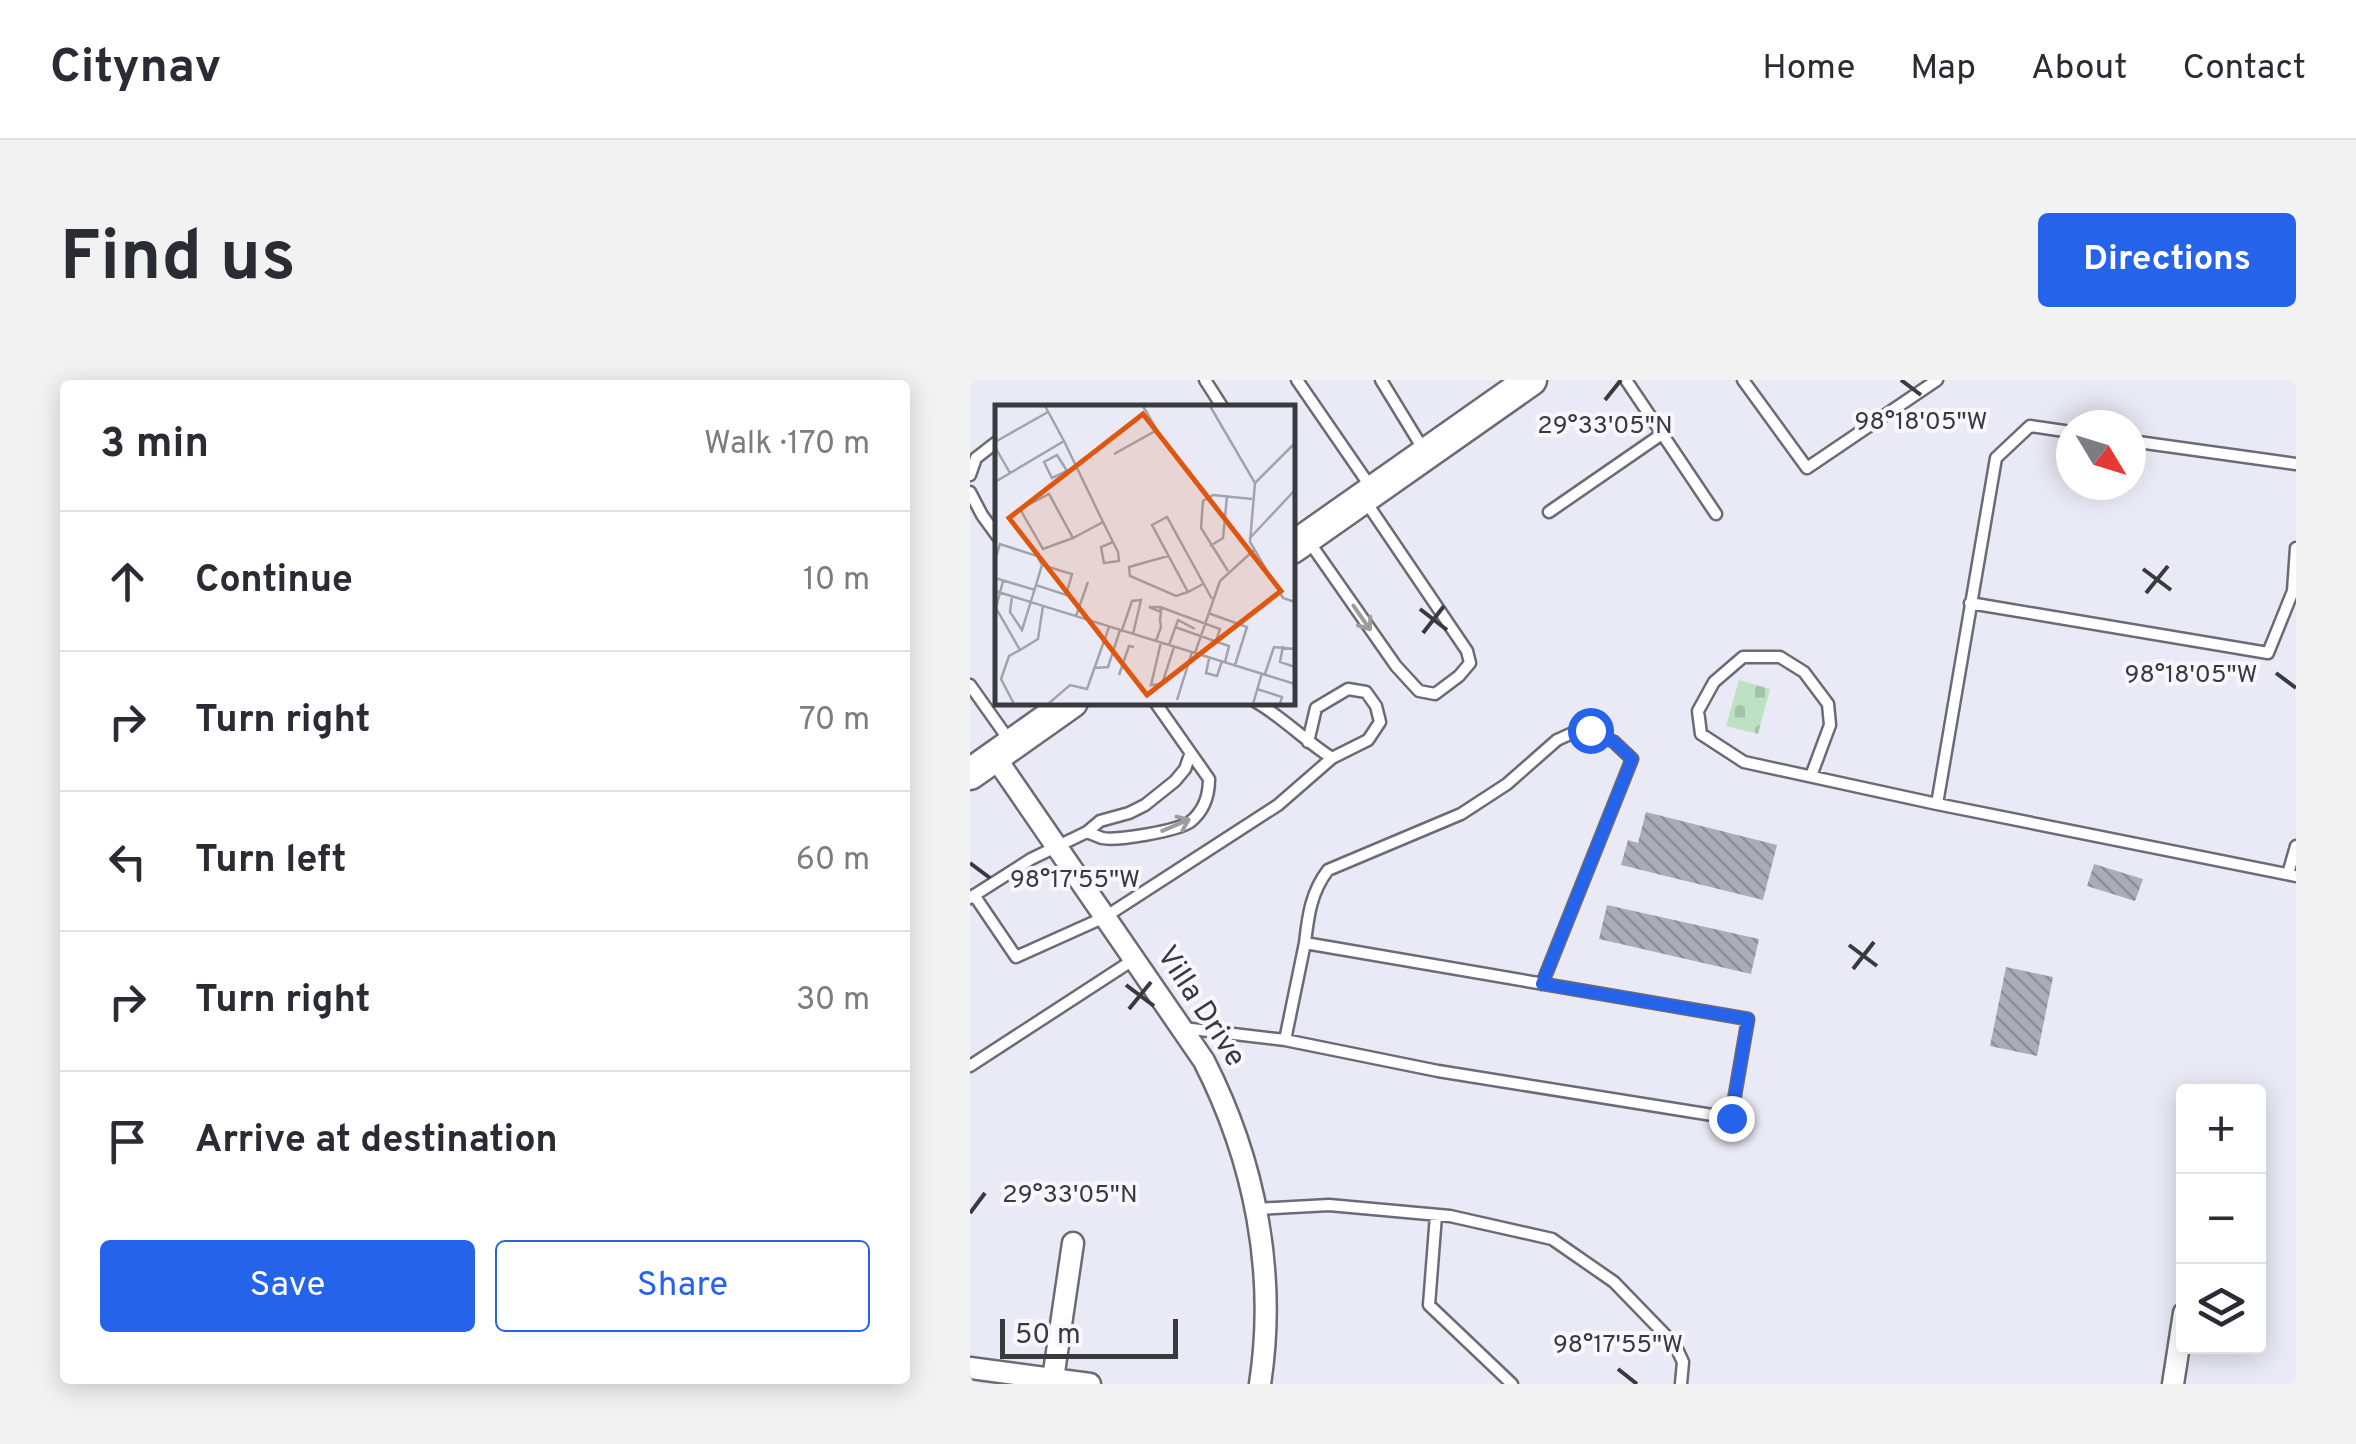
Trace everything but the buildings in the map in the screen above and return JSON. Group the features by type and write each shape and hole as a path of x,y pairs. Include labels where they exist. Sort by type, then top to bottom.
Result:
{"main road":[{"path":"1300,542 1531,380"},
{"path":"992,758 1068,705"}],"street":[{"name":"Villa Drive","path":"992,758 1182,1028 1209,1070 1236,1131 1262,1238 1267,1294 1266,1350 1260,1384"},
{"path":"1053,1379 1073,1243"},
{"path":"2173,1384 2178,1354"},
{"path":"970,1368 1090,1384"}],"lane":[{"path":"1205,380 1221,405"},
{"path":"1297,380 1467,651 1470,663 1460,676 1434,694 1419,691 1300,542"},
{"path":"1382,380 1426,454"},
{"path":"1626,380 1716,514"},
{"path":"1743,380 1808,468 1937,380"},
{"path":"1937,804 1996,458 2030,426 2056,430"},
{"path":"1549,512 1662,434"},
{"path":"970,475 976,458 995,443"},
{"path":"2146,443 2296,464"},
{"path":"970,492 995,533"},
{"path":"1970,604 2268,653 2293,590 2296,548"},
{"path":"1811,776 1830,725 1828,704 1804,672 1780,657 1742,657 1714,682 1698,711 1701,734 1744,762 1937,804 2292,874 2296,846"},
{"path":"970,685 992,758"},
{"path":"1190,755 1176,781 1161,793 1129,813 1100,821 972,897 1016,957 1105,917 1278,805 1332,758 1368,740 1380,722 1376,706 1366,692 1348,689 1316,708 1308,742"},
{"path":"1086,832 1106,839 1159,832 1189,822 1204,806 1209,779 1157,705"},
{"path":"1261,705 1332,758"},
{"path":"1285,1040 1310,906 1328,870 1462,814 1507,784 1557,740 1576,730 1590,730 1614,742 1632,759 1542,984"},
{"path":"1182,1028 1285,1040 1438,1071 1731,1118 1748,1019 1305,943"},
{"path":"970,1066 1134,959"},
{"path":"1256,1209 1329,1205 1436,1215 1552,1238 1614,1282 1675,1345 1684,1362 1681,1384"},
{"path":"1436,1215 1429,1305 1512,1384"}],"green space":[{"path":"1739,680 1770,689 1758,734 1726,726"}],"route":[{"path":"1590,730 1614,742 1632,759 1542,984 1748,1019 1731,1118"}]}
